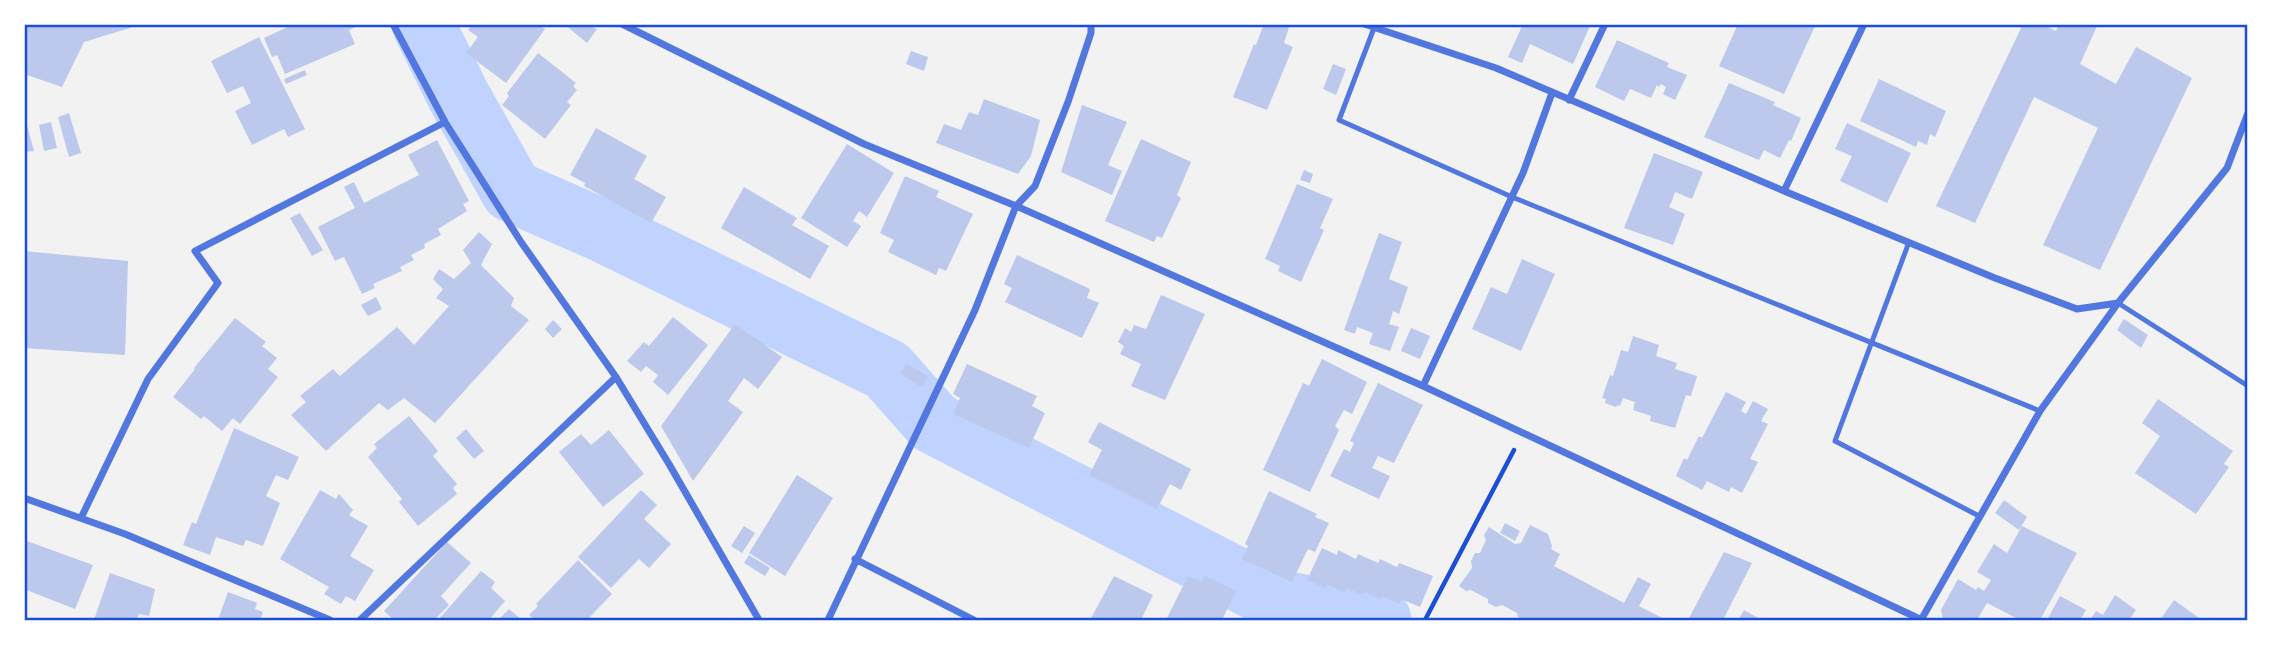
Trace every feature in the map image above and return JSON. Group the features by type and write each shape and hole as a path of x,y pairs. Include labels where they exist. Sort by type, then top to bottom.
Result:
{"street":[{"path":"393,24 445,122 521,242 616,377 759,621"},
{"path":"622,24 864,144 1016,206 1423,386 1921,620 2040,411 2118,303 2227,168 2248,113"},
{"path":"828,621 975,310 1016,206 1035,186 1068,102 1091,33 1091,24"},
{"path":"1364,24 1496,68 1784,191 2077,309 2118,303"},
{"path":"1569,100 1605,24"},
{"path":"1784,191 1864,24"},
{"path":"1423,386 1523,173 1552,93"},
{"path":"81,518 148,379 218,283 195,251 445,122"},
{"path":"359,621 616,377"},
{"path":"24,498 125,534 330,621"},
{"path":"855,559 974,621"}],"lane":[{"path":"1374,28 1339,120 1512,197 2040,411"},
{"path":"1909,242 1835,441 1979,516"},
{"path":"2118,303 2248,386"}],"path":[{"path":"1426,619 1522,434"}],"building":[{"path":"24,24 140,25 84,42 62,87 24,74"},
{"path":"294,24 362,24 349,30 355,44 285,74 277,55 272,57 264,38"},
{"path":"472,24 538,24 545,29 506,83 466,53 478,37 468,30"},
{"path":"564,24 587,24 597,29 587,43"},
{"path":"1264,24 1290,24 1284,43 1293,47 1267,110 1233,97"},
{"path":"1523,24 1591,24 1573,64 1530,44 1522,63 1508,57"},
{"path":"1738,24 1816,24 1784,94 1719,66"},
{"path":"2023,24 2042,24 2056,31 2059,24 2098,24 2080,64 2116,84 2136,47 2192,78 2100,270 2043,245 2098,128 2034,97 1975,223 1936,206"},
{"path":"259,37 305,129 288,137 284,129 252,145 235,111 251,103 243,86 227,93 211,61"},
{"path":"1617,40 1669,63 1667,67 1687,75 1675,100 1663,94 1666,87 1661,84 1659,87 1657,85 1651,98 1630,89 1624,101 1595,87"},
{"path":"911,51 928,57 924,71 906,64"},
{"path":"538,53 576,83 573,86 577,90 567,102 571,105 545,139 502,105 509,96 507,93"},
{"path":"1333,64 1346,69 1336,95 1323,89"},
{"path":"305,70 307,75 286,84 284,79"},
{"path":"1879,79 1946,111 1935,137 1930,134 1927,145 1918,141 1916,147 1860,121"},
{"path":"1729,83 1775,102 1773,105 1801,118 1780,158 1764,150 1759,160 1704,137"},
{"path":"984,99 1040,120 1031,156 1018,174 936,143 944,124 961,130 969,112 978,115"},
{"path":"1082,105 1127,122 1108,165 1122,171 1112,195 1061,172"},
{"path":"69,113 81,153 69,157 58,117"},
{"path":"25,118 34,151 24,152"},
{"path":"51,122 57,148 44,151 39,125"},
{"path":"1847,123 1911,153 1887,203 1840,181 1852,156 1835,149"},
{"path":"596,128 647,156 634,179 666,197 651,223 584,186 585,183 570,175"},
{"path":"1141,139 1191,162 1177,195 1181,198 1162,238 1157,236 1154,242 1105,221"},
{"path":"437,140 469,201 463,204 467,211 438,229 441,235 411,255 414,260 400,267 402,271 373,284 375,288 362,294 344,257 335,261 318,227 355,208 344,187 354,182 364,203 419,175 408,155"},
{"path":"847,144 894,173 867,217 859,211 853,221 861,226 847,247 801,218"},
{"path":"1654,153 1703,172 1692,199 1675,192 1669,207 1685,214 1673,245 1624,228"},
{"path":"1304,170 1313,174 1310,183 1300,180"},
{"path":"905,176 939,191 936,197 973,214 946,271 939,268 936,275 888,252 894,240 880,233"},
{"path":"1297,184 1333,199 1320,228 1324,230 1301,282 1278,271 1280,266 1265,259"},
{"path":"744,187 797,218 792,225 829,246 810,279 721,228"},
{"path":"300,213 323,250 312,256 290,218"},
{"path":"479,232 492,244 481,265 514,298 511,306 529,320 435,423 404,398 388,410 379,403 326,451 291,415 306,402 300,396 333,369 340,376 397,327 414,345 449,306 436,298 443,289 433,279 439,269 454,279 471,263 463,250"},
{"path":"1379,233 1402,242 1389,279 1408,287 1399,314 1393,311 1389,324 1399,327 1390,351 1369,344 1373,333 1357,327 1355,334 1344,330"},
{"path":"24,251 128,261 125,355 24,348"},
{"path":"1017,255 1090,289 1087,298 1099,303 1082,338 1005,302 1012,288 1004,284"},
{"path":"1522,259 1555,274 1521,351 1472,329 1491,287 1507,294"},
{"path":"1161,295 1205,314 1165,400 1131,386 1141,364 1120,354 1124,346 1118,342 1125,328 1131,332 1134,325 1146,329"},
{"path":"376,297 382,309 368,316 361,305"},
{"path":"673,317 708,345 668,395 653,382 658,375 646,366 641,372 627,361 644,342 649,346"},
{"path":"235,318 266,342 262,346 277,358 268,369 278,377 240,424 233,418 222,431 204,416 201,419 173,397"},
{"path":"2124,319 2148,335 2141,348 2117,330"},
{"path":"553,320 562,329 553,338 545,329"},
{"path":"735,324 782,357 758,389 744,378 728,401 743,412 693,481 661,426"},
{"path":"1411,328 1430,336 1420,359 1401,351"},
{"path":"1633,336 1659,345 1656,356 1677,363 1675,369 1697,376 1691,396 1686,395 1675,428 1650,421 1651,416 1633,410 1635,402 1623,398 1620,406 1616,407 1605,403 1606,399 1602,398 1610,375 1613,376 1621,350 1628,352"},
{"path":"1322,359 1367,382 1352,414 1344,410 1335,426 1339,430 1310,492 1263,470 1303,383 1309,386"},
{"path":"906,363 928,376 922,387 900,374"},
{"path":"967,364 1037,396 1032,406 1045,413 1029,448 953,414 960,398 953,394"},
{"path":"1378,383 1423,405 1394,463 1378,456 1372,468 1390,476 1379,499 1330,476 1344,449 1350,452 1354,443 1350,441"},
{"path":"1726,392 1746,402 1741,411 1746,414 1753,401 1768,409 1761,421 1768,424 1750,459 1758,462 1742,493 1731,487 1729,492 1707,481 1702,490 1676,476 1699,436 1702,438"},
{"path":"2158,399 2233,451 2224,464 2229,467 2196,514 2135,473 2160,436 2142,423"},
{"path":"409,416 438,451 433,456 457,484 453,488 457,494 418,526 399,502 402,499 368,457 377,448 374,444"},
{"path":"1099,422 1191,469 1181,490 1170,484 1157,509 1089,475 1102,450 1088,442"},
{"path":"234,428 299,457 288,480 276,475 266,496 280,503 263,546 246,540 243,546 216,537 210,555 183,545 192,522 196,524"},
{"path":"466,429 484,451 474,459 456,438"},
{"path":"609,430 644,474 603,507 559,452 581,434 591,445"},
{"path":"797,475 833,498 785,576 749,553"},
{"path":"320,490 336,499 339,494 353,510 349,515 368,526 350,556 374,570 355,601 346,596 341,604 324,594 329,587 280,559"},
{"path":"641,490 657,505 644,519 671,544 649,568 639,559 611,588 578,557"},
{"path":"1269,491 1317,514 1315,517 1329,523 1315,552 1308,549 1292,582 1242,559 1248,546 1245,544"},
{"path":"2004,500 2027,517 2019,530 1995,513"},
{"path":"1505,523 1520,531 1515,541 1500,533"},
{"path":"1530,525 1548,534 1551,549 1560,554 1554,566 1624,603 1638,577 1651,584 1639,606 1666,620 1523,620 1517,613 1502,605 1496,607 1488,603 1488,599 1459,586 1472,568 1471,561 1475,553 1480,553 1486,540 1484,535 1489,527 1515,544 1521,543"},
{"path":"744,526 755,533 742,553 731,546"},
{"path":"2022,526 2077,553 2040,620 2020,620 1987,603 1977,620 1943,620 1941,610 1958,579 1976,590 1978,587 1984,591 1991,580 1977,572 1994,544 2007,553"},
{"path":"24,540 93,565 75,609 24,589"},
{"path":"447,542 471,563 441,596 449,605 434,620 394,620 384,611"},
{"path":"1322,548 1337,555 1338,550 1356,559 1358,554 1378,563 1380,559 1397,567 1399,563 1433,576 1420,607 1401,599 1399,604 1382,596 1380,599 1346,588 1344,592 1327,585 1325,588 1307,580"},
{"path":"1724,552 1752,563 1723,620 1688,620"},
{"path":"749,555 770,568 765,576 744,563"},
{"path":"578,560 612,594 587,620 535,620 529,615 538,606 536,604"},
{"path":"481,571 495,582 491,588 505,601 489,620 438,620"},
{"path":"110,573 155,589 149,616 139,614 136,620 94,620"},
{"path":"1114,576 1153,595 1141,620 1090,620"},
{"path":"1188,576 1202,582 1205,576 1236,591 1222,620 1166,620"},
{"path":"228,592 257,603 255,609 263,612 260,620 218,620"},
{"path":"2115,595 2136,610 2129,620 2090,620 2096,611 2103,615"},
{"path":"2060,596 2086,610 2080,620 2047,620"},
{"path":"2174,600 2202,620 2160,620"},
{"path":"509,609 522,620 498,620"},
{"path":"1744,610 1762,620 1738,620"}],"waterway":[{"path":"423,24 459,97 512,191 601,230 887,370 934,423 1282,602 1380,620"}]}
